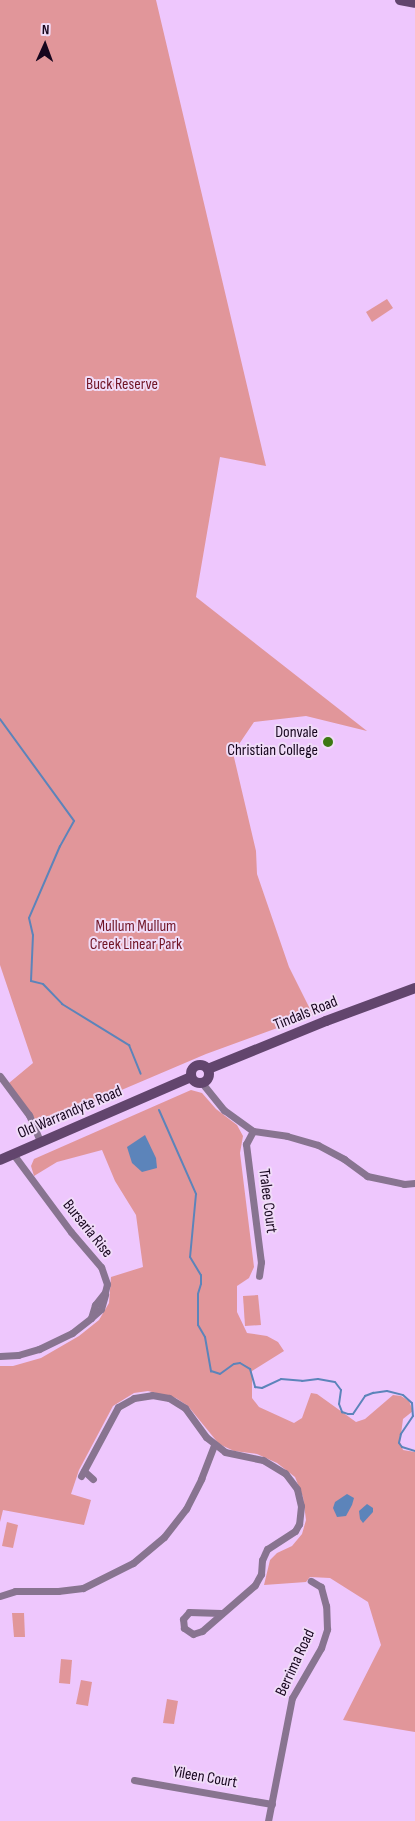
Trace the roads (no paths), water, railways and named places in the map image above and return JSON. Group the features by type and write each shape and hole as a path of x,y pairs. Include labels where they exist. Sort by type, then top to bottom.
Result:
{"main road":[{"path":"400,0 415,3"},
{"name":"Tindals Road","path":"208,1069 326,1021 415,988"},
{"path":"196,1065 204,1065 208,1069 208,1078 202,1083 197,1083 191,1077 190,1072 196,1065"},
{"name":"Old Warrandyte Road","path":"0,1160 191,1077"}],"street":[{"path":"1,1080 29,1115 40,1141"},
{"path":"202,1083 224,1110 253,1131 287,1136 318,1144 344,1159 367,1176 404,1184 415,1183"},
{"name":"Tralee Court","path":"253,1131 246,1144 261,1262 259,1276"},
{"name":"Bursaria Rise","path":"0,1356 18,1355 39,1349 72,1333 91,1318 94,1305 105,1292 107,1284 101,1267 71,1232 13,1154"},
{"path":"93,1479 83,1473 112,1414 125,1402 143,1395 160,1396 178,1403 192,1416 214,1445 225,1452 264,1460 280,1469 292,1481 301,1506 299,1524 295,1531 267,1549 259,1578 255,1585 222,1613 197,1634 188,1632 184,1628 183,1619 189,1612 222,1613"},
{"path":"0,1596 15,1591 58,1591 83,1588 132,1563 164,1537 186,1509 201,1479 214,1445"},
{"name":"Berrima Road","path":"268,1821 292,1698 321,1648 327,1629 323,1584 311,1581"},
{"name":"Yileen Court","path":"134,1780 272,1804"}],"water":[{"path":"145,1135 156,1158 157,1168 142,1172 132,1163 127,1147"},
{"path":"347,1494 354,1498 352,1505 346,1516 337,1517 333,1508 335,1502"},
{"path":"367,1504 373,1508 373,1512 363,1523 360,1519 359,1511"}],"waterway":[{"path":"0,719 74,821 60,846 29,918 33,935 31,981 43,984 62,1004 129,1045 141,1074"},
{"path":"159,1110 196,1194 190,1257 201,1275 198,1294 198,1325 205,1337 211,1371 220,1374 234,1364 240,1363 250,1369 255,1387 262,1388 281,1379 302,1381 318,1379 335,1382 341,1390 339,1404 342,1412 348,1414 353,1414 365,1396 373,1393 387,1391 403,1395 412,1403 413,1416 401,1434 399,1443 402,1447 415,1451"}],"place":[{"name":"Donvale Christian College","path":"328,742"}],"park label":[{"name":"Buck Reserve","path":"122,385"},
{"name":"Mullum Mullum Creek Linear Park","path":"136,936"}]}
